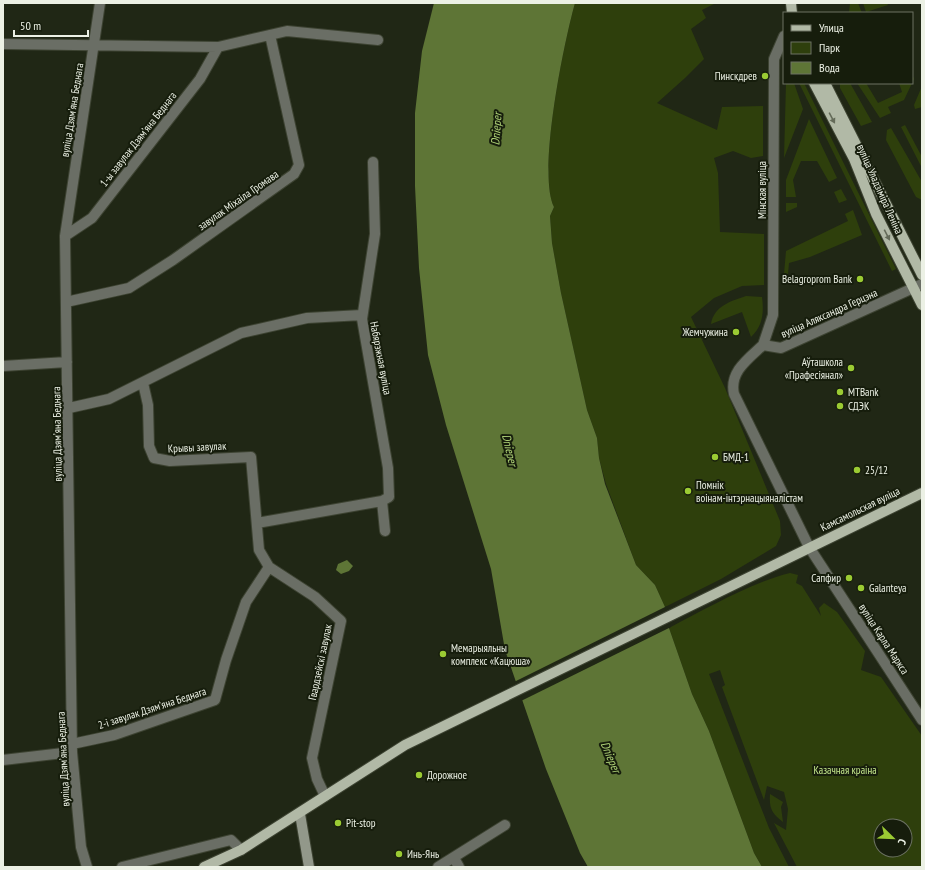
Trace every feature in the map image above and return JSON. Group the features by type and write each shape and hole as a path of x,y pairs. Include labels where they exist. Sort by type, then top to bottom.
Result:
{"main road":[{"name":"вуліца Уладзіміра Леніна","path":"815,84 854,159 876,214 918,286 922,305"},
{"name":"вуліца Уладзіміра Леніна","path":"826,84 922,275"},
{"name":"Камсамольская вуліца","path":"204,867 241,850 300,814 388,755 725,588 922,493"},
{"path":"300,814 308,867"}],"street":[{"name":"вуліца Дзямʼяна Беднага","path":"86,867 81,847 72,748 69,408 65,236 100,3"},
{"path":"3,44 218,46 286,31 378,40"},
{"name":"завулак Міхаіла Громава","path":"66,302 129,288 174,260 294,174 299,165 270,35"},
{"name":"Мінская вуліца","path":"763,345 773,315 774,59 783,38"},
{"name":"1-ы завулак Дзямʼяна Беднага","path":"65,236 92,218 200,79 218,46"},
{"name":"Набярэжная вуліца","path":"373,162 375,234 362,315 388,468 389,497 382,501 385,531"},
{"name":"вуліца Аляксандра Герцэна","path":"763,345 781,348 918,286"},
{"path":"69,408 109,399 241,333 307,318 362,315"},
{"name":"вуліца Карла Маркса","path":"763,345 739,368 733,378 734,394 809,547 922,720"},
{"path":"3,366 67,362"},
{"name":"Крывы завулак","path":"143,383 148,405 149,446 154,458 170,461 251,456 258,523 259,550 269,567"},
{"path":"258,523 382,501"},
{"name":"2-і завулак Дзямʼяна Беднага","path":"72,748 215,700 226,660 246,602 269,567"},
{"name":"Гвардзейскі завулак","path":"269,567 315,597 342,621 312,758 317,779 325,796"},
{"path":"3,760 72,748"},
{"path":"438,867 505,826"},
{"path":"122,867 231,840 241,850"},
{"path":"454,858 459,867"}],"green space":[{"path":"575,3 716,3 702,10 706,18 691,29 704,59 657,103 717,130 722,107 763,106 763,156 751,158 733,151 714,158 718,173 720,232 764,234 764,285 742,286 714,298 691,317 725,388 780,521 781,535 776,546 721,579 665,607 655,585 636,565 606,484 599,458 597,438 587,410 561,293 552,243 550,216 554,207 550,190 550,138 559,76"},
{"path":"850,3 858,3 862,12 849,12"},
{"path":"863,3 887,3 888,5 866,12"},
{"path":"786,84 794,84 803,109 784,158"},
{"path":"799,84 804,84 896,269 892,271"},
{"path":"840,84 851,84 872,122 861,126 840,88"},
{"path":"858,84 867,84 878,103 902,92 899,84 912,84 904,100 888,107 891,113 880,118"},
{"path":"922,86 922,107 915,109 914,105"},
{"path":"809,119 837,178 829,182 817,161 801,161 793,180 796,197 786,197 786,180"},
{"path":"905,125 922,157 922,168 901,127"},
{"path":"891,128 922,182 922,200 916,197 886,140 887,130"},
{"path":"841,189 847,200 839,203 834,192"},
{"path":"786,203 797,203 797,207 786,212"},
{"path":"853,210 862,235 810,257 789,263 788,274 784,274 786,251 848,221 845,214"},
{"path":"746,296 762,297 762,318 758,328 751,337 742,312 711,324 716,313 724,305"},
{"name":"Казачная краіна","path":"790,573 798,575 796,583 802,586 821,616 819,608 824,603 837,612 865,651 861,670 881,677 922,736 922,867 797,867 774,823 786,830 788,809 784,792 767,786 764,800 722,687 725,685 720,670 709,674 769,828 789,867 762,867 754,853 709,731 692,694 669,628 728,597 759,583"},
{"path":"770,794 783,802 781,807 783,822 772,810"}],"water":[{"name":"Dnieper","path":"434,3 575,3 559,76 550,138 550,190 554,207 550,216 552,243 561,293 587,410 597,438 599,458 605,484 636,565 655,585 665,607 669,628 692,694 709,731 754,853 762,867 588,867 580,853 546,769 505,650 491,569 446,425 428,355 419,268 415,186 415,113 422,51"},
{"path":"347,560 353,566 349,571 341,574 336,570 338,564"}],"pier":[{"path":"667,606 671,627 521,701 514,682"}],"place":[{"name":"Пинскдрев","path":"765,76"},
{"name":"Belagroprom Bank","path":"860,279"},
{"name":"Жемчужина","path":"736,332"},
{"name":"Аўташкола «Прафесіянал»","path":"851,368"},
{"name":"MTBank","path":"840,392"},
{"name":"СДЭК","path":"840,406"},
{"name":"БМД-1","path":"715,457"},
{"name":"25/12","path":"857,470"},
{"name":"Помнік воінам-інтэрнацыяналістам","path":"688,491"},
{"name":"Сапфир","path":"849,578"},
{"name":"Galanteya","path":"861,588"},
{"name":"Мемарыяльны комплекс «Кацюша»","path":"443,654"},
{"name":"Дорожное","path":"419,775"},
{"name":"Pit-stop","path":"338,823"},
{"name":"Инь-Янь","path":"399,854"}]}
